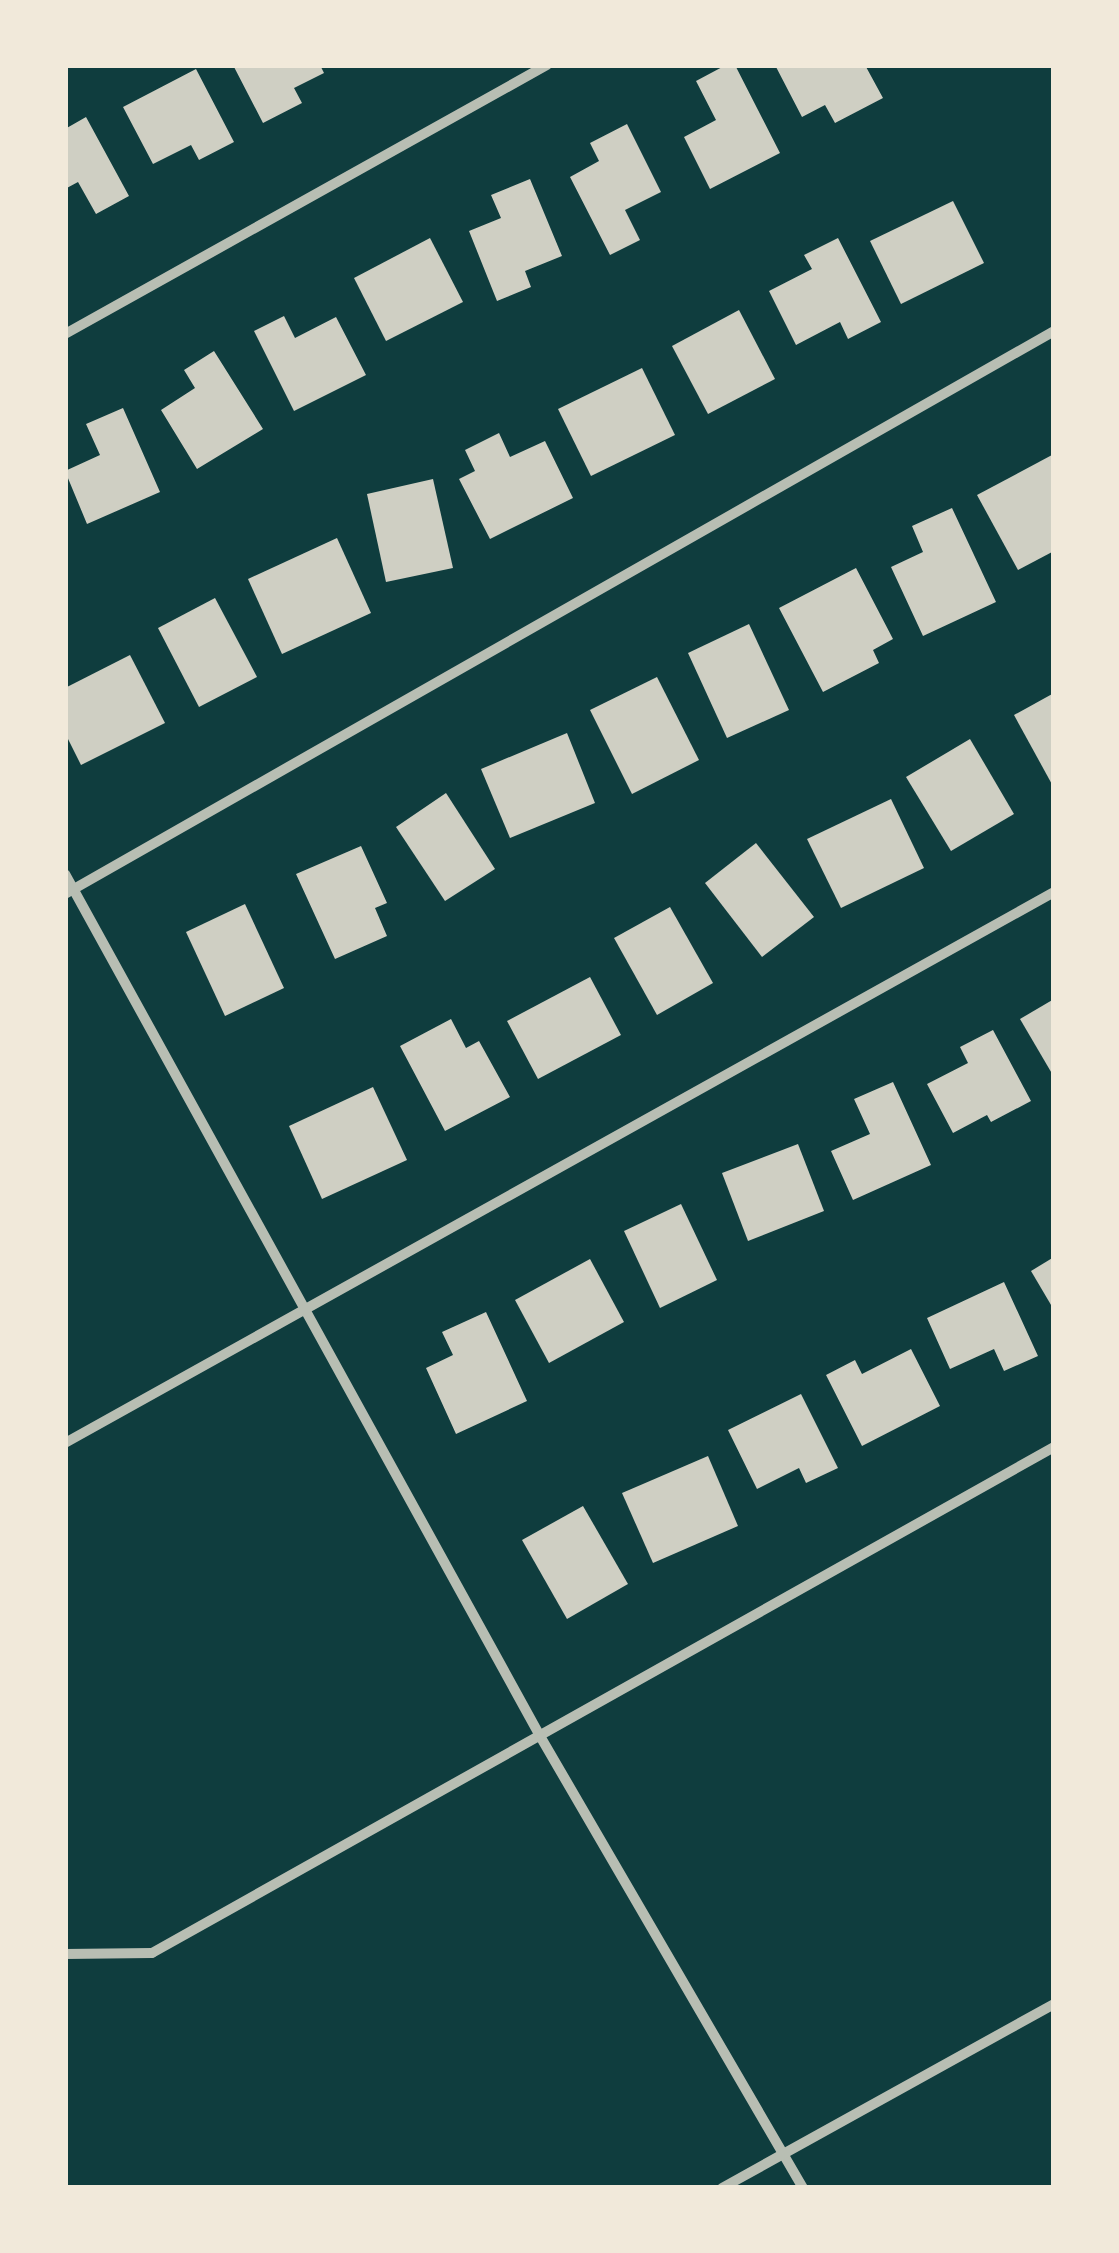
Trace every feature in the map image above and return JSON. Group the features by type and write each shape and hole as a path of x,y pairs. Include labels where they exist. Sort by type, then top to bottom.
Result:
{"street":[{"path":"65,334 548,65"},
{"path":"69,892 1054,332"},
{"path":"65,874 69,892 540,1736 803,2188"},
{"path":"65,1442 1054,892"},
{"path":"65,1954 152,1953 1054,1447"},
{"path":"722,2188 1054,2004"}],"building":[{"path":"233,65 320,65 324,73 294,88 302,103 263,123"},
{"path":"726,65 735,65 780,153 710,189 684,137 716,120 696,81"},
{"path":"775,65 865,65 883,98 835,123 825,105 802,117"},
{"path":"196,69 234,142 199,160 191,145 153,164 123,107"},
{"path":"86,117 129,196 96,214 78,182 65,189 65,129"},
{"path":"627,124 661,192 625,210 640,240 610,255 570,177 599,161 590,143"},
{"path":"530,179 562,256 525,271 531,287 497,301 469,231 501,218 491,195"},
{"path":"953,201 984,263 901,304 870,241"},
{"path":"430,238 463,302 386,341 354,278"},
{"path":"838,238 881,322 848,339 840,322 796,345 769,291 812,269 804,255"},
{"path":"739,310 775,379 708,414 672,346"},
{"path":"284,316 295,338 336,317 366,375 294,411 254,331"},
{"path":"214,351 263,429 197,469 161,410 195,388 184,370"},
{"path":"642,368 675,435 591,476 558,409"},
{"path":"123,408 160,492 87,524 65,471 100,455 86,424"},
{"path":"499,433 510,457 545,441 573,498 490,539 459,479 475,471 465,450"},
{"path":"1052,455 1054,551 1018,570 977,495"},
{"path":"433,479 453,568 386,582 367,494"},
{"path":"952,508 996,602 923,636 891,567 923,552 912,526"},
{"path":"337,538 371,613 282,654 248,579"},
{"path":"856,568 893,639 873,650 879,663 823,692 779,608"},
{"path":"215,598 257,677 199,707 158,628"},
{"path":"749,624 789,710 727,738 688,653"},
{"path":"130,655 165,723 81,765 65,733 65,688"},
{"path":"657,677 699,760 632,794 590,710"},
{"path":"1054,693 1054,788 1014,715"},
{"path":"567,733 595,803 510,838 481,769"},
{"path":"970,739 1014,814 951,851 906,777"},
{"path":"446,793 495,869 445,901 396,827"},
{"path":"891,799 924,868 841,908 807,839"},
{"path":"756,843 814,917 762,957 705,883"},
{"path":"361,846 387,903 375,908 387,936 335,959 296,874"},
{"path":"245,904 284,988 225,1016 186,932"},
{"path":"670,907 713,983 657,1015 614,938"},
{"path":"590,977 621,1035 538,1079 507,1021"},
{"path":"1054,999 1054,1077 1020,1019"},
{"path":"451,1019 466,1048 479,1041 510,1097 445,1131 400,1046"},
{"path":"993,1030 1031,1101 991,1122 987,1115 953,1133 927,1084 968,1063 960,1047"},
{"path":"893,1082 931,1165 853,1200 831,1151 870,1134 854,1099"},
{"path":"373,1087 407,1160 322,1199 289,1126"},
{"path":"798,1144 824,1211 748,1241 722,1173"},
{"path":"681,1204 717,1280 660,1308 624,1231"},
{"path":"1054,1257 1054,1310 1031,1271"},
{"path":"590,1259 624,1322 549,1363 515,1300"},
{"path":"1004,1282 1038,1356 1004,1371 994,1349 950,1369 927,1318"},
{"path":"486,1312 527,1401 456,1434 426,1368 453,1355 442,1332"},
{"path":"911,1349 940,1406 862,1446 826,1375 855,1360 862,1374"},
{"path":"801,1394 838,1468 806,1483 799,1468 757,1489 728,1430"},
{"path":"708,1456 738,1526 653,1563 622,1493"},
{"path":"583,1506 628,1584 567,1619 522,1540"}]}
